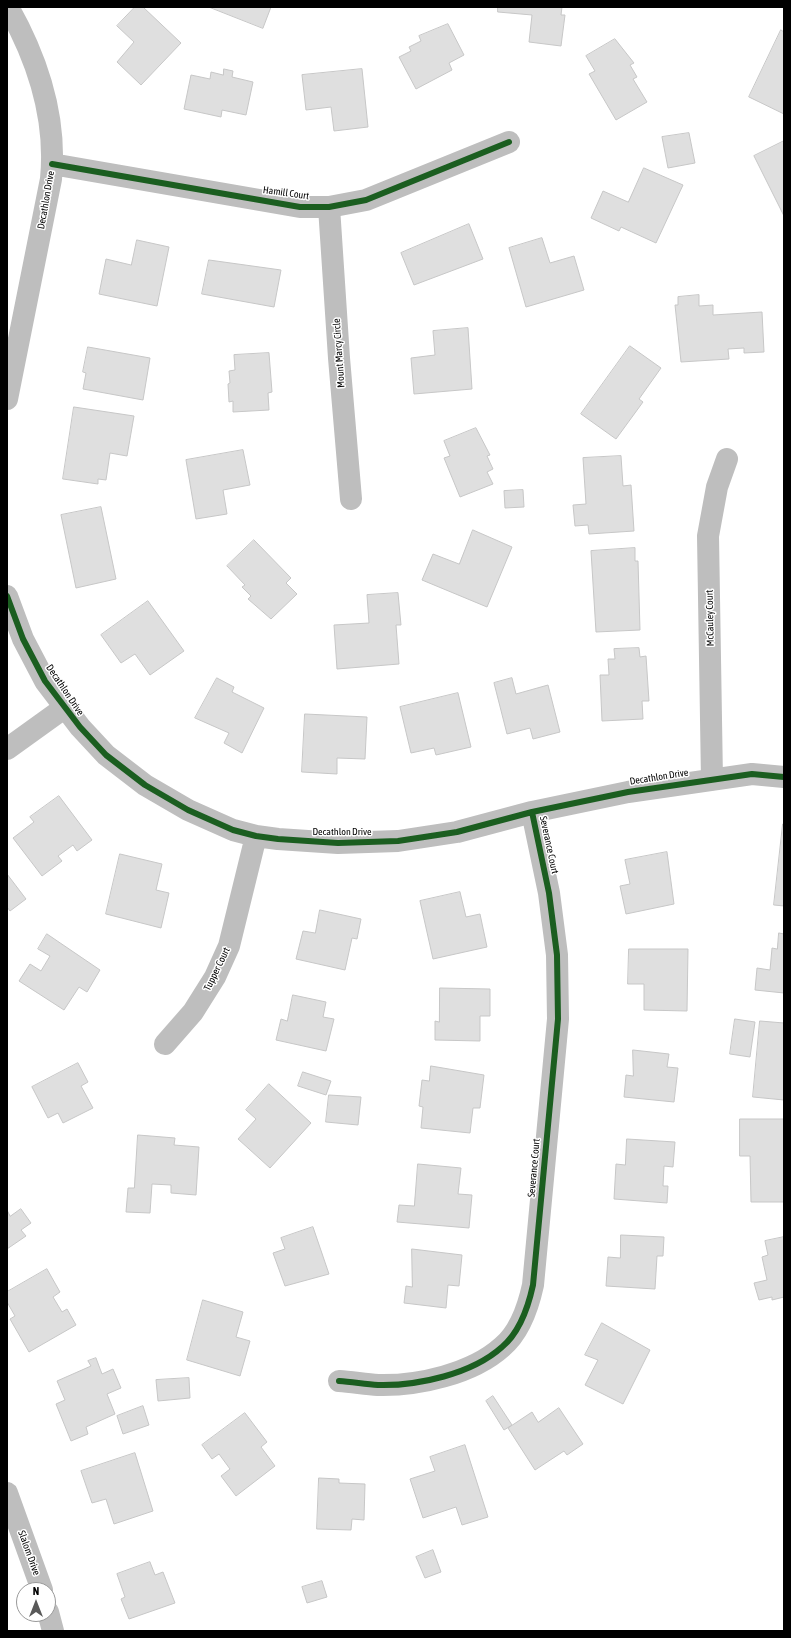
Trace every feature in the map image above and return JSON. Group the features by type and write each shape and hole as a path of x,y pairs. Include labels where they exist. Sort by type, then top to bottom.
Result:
{"street":[{"name":"Decathlon Drive","path":"7,399 51,179 52,164 52,132 43,87 24,36 8,7"},
{"name":"Hamill Court","path":"52,164 300,207 329,207 366,200 509,142"},
{"name":"Mount Marcy Circle","path":"329,207 339,358 351,499"},
{"name":"McCauley Court","path":"712,780 708,536 717,487 726,459"},
{"name":"Decathlon Drive","path":"7,596 23,639 45,681 80,728 106,755 145,785 188,810 233,830 256,836 338,844 398,841 457,832 532,812 628,792 752,774 784,777"},
{"path":"7,749 64,708"},
{"name":"Severance Court","path":"339,1381 378,1385 410,1383 449,1375 470,1367 483,1361 503,1347 519,1327 529,1304 533,1285 558,1019 557,955 549,893 532,812"},
{"name":"Tupper Court","path":"165,1044 193,1012 216,977 229,946 256,836"},
{"name":"Slalom Drive","path":"7,1494 39,1582"}],"building":[{"path":"135,7 143,7 181,43 141,85 117,62 134,42 117,26"},
{"path":"209,7 271,7 263,28"},
{"path":"498,7 562,7 561,15 565,15 561,46 529,42 532,15 498,12"},
{"path":"448,24 464,55 449,63 452,70 416,89 399,57 411,51 409,47 421,41 419,36"},
{"path":"781,30 784,32 784,114 749,97"},
{"path":"615,39 634,63 630,65 637,77 633,79 647,102 616,120 589,74 595,71 586,56"},
{"path":"224,69 233,71 232,77 253,82 246,115 222,110 221,117 184,109 191,75 210,79 211,72 223,75"},
{"path":"362,69 368,127 334,131 331,107 306,110 302,75"},
{"path":"689,133 695,163 668,168 662,137"},
{"path":"784,141 784,216 754,156"},
{"path":"644,168 683,185 656,243 621,227 619,231 591,218 603,191 628,202"},
{"path":"469,224 483,259 414,285 401,253"},
{"path":"542,238 550,263 574,256 584,290 526,307 509,248"},
{"path":"137,240 169,247 157,306 99,294 106,259 131,265"},
{"path":"209,260 281,270 274,307 202,294"},
{"path":"699,295 699,306 713,305 713,315 762,312 764,352 744,353 744,348 728,349 729,359 681,362 675,305 678,305 678,297"},
{"path":"468,328 472,389 414,394 411,358 435,355 433,331"},
{"path":"630,346 661,368 639,399 643,402 616,439 581,414"},
{"path":"88,347 150,358 143,400 83,389 86,373 83,372"},
{"path":"269,353 272,392 268,393 269,410 233,412 233,401 229,402 228,384 230,383 229,371 235,370 234,355"},
{"path":"74,407 134,416 127,456 110,453 106,480 98,479 98,484 63,479"},
{"path":"476,428 490,455 487,456 493,469 487,472 493,484 460,497 444,458 450,456 444,441"},
{"path":"243,450 250,485 223,490 227,514 196,519 186,460"},
{"path":"621,456 623,486 631,485 634,531 589,534 588,525 575,526 573,505 586,504 583,458"},
{"path":"523,490 524,507 505,508 504,491"},
{"path":"101,507 116,579 76,588 61,515"},
{"path":"473,530 512,547 487,607 422,580 433,554 459,564"},
{"path":"254,540 291,578 286,583 297,594 271,619 248,599 251,596 242,587 245,585 227,566"},
{"path":"635,548 635,561 638,561 640,630 596,632 591,551"},
{"path":"398,593 401,625 396,625 399,664 337,669 334,625 369,623 367,595"},
{"path":"148,601 184,651 150,675 135,654 121,663 101,635"},
{"path":"639,648 640,657 646,656 649,701 642,701 643,719 602,721 600,675 609,675 608,659 615,659 614,649"},
{"path":"217,678 234,687 232,692 264,708 242,753 224,743 229,733 195,718"},
{"path":"512,678 516,694 548,685 560,732 533,739 530,728 507,734 494,683"},
{"path":"458,693 471,747 436,755 434,748 411,753 400,707"},
{"path":"305,714 367,717 365,759 337,758 337,774 302,772"},
{"path":"59,796 92,840 77,851 73,845 58,856 62,861 42,876 13,838 34,822 30,817"},
{"path":"784,824 784,906 774,905"},
{"path":"667,852 674,904 626,914 620,886 630,884 625,860"},
{"path":"120,854 162,864 156,890 169,893 161,928 106,914"},
{"path":"7,874 26,899 10,911 7,907"},
{"path":"460,892 466,917 480,914 487,947 433,959 420,901"},
{"path":"320,910 361,919 357,939 352,938 345,970 296,959 303,931 315,933"},
{"path":"779,933 784,934 784,993 755,990 757,968 770,970 772,948 777,949"},
{"path":"47,934 100,970 87,992 79,987 64,1010 19,981 30,964 41,971 50,956 38,949"},
{"path":"629,949 688,949 687,1011 644,1010 644,984 628,984"},
{"path":"440,988 490,989 490,1016 480,1016 480,1041 435,1040 435,1021 439,1022"},
{"path":"293,995 326,1002 323,1017 334,1019 326,1051 276,1040 281,1019 287,1021"},
{"path":"735,1019 755,1022 750,1057 730,1054"},
{"path":"760,1021 784,1023 784,1100 753,1097"},
{"path":"633,1050 669,1054 667,1067 678,1068 674,1102 624,1097 626,1075 633,1076"},
{"path":"78,1063 88,1082 81,1086 93,1108 63,1123 58,1113 48,1118 32,1087"},
{"path":"431,1066 484,1075 480,1108 473,1108 470,1133 421,1128 423,1107 419,1106 422,1080 429,1081"},
{"path":"303,1072 331,1081 326,1095 298,1086"},
{"path":"269,1084 311,1123 270,1168 238,1139 256,1119 246,1110"},
{"path":"329,1095 361,1097 358,1125 326,1122"},
{"path":"740,1119 784,1119 784,1202 751,1202 750,1156 740,1156"},
{"path":"138,1135 175,1138 174,1145 199,1147 196,1195 171,1193 171,1185 152,1184 150,1213 126,1212 128,1188 134,1188"},
{"path":"627,1139 675,1142 673,1167 664,1166 663,1186 668,1186 667,1203 614,1199 616,1164 625,1165"},
{"path":"418,1164 461,1168 458,1194 472,1195 469,1228 397,1222 399,1205 414,1206"},
{"path":"21,1209 31,1223 21,1230 26,1236 7,1249 7,1210 10,1216"},
{"path":"313,1227 329,1274 285,1286 273,1253 285,1249 281,1238"},
{"path":"621,1235 664,1237 663,1256 657,1256 655,1289 606,1286 608,1257 620,1258"},
{"path":"784,1237 784,1297 772,1300 772,1297 759,1300 754,1283 767,1280 762,1257 768,1255 765,1241"},
{"path":"412,1249 462,1255 459,1286 448,1285 446,1308 404,1303 406,1286 412,1287"},
{"path":"47,1269 60,1292 53,1297 62,1312 67,1309 76,1325 29,1352 10,1319 15,1316 7,1302 7,1292"},
{"path":"203,1300 243,1312 236,1337 250,1341 240,1376 187,1360"},
{"path":"602,1323 650,1350 623,1404 585,1385 598,1360 585,1355"},
{"path":"96,1358 102,1374 113,1369 121,1388 107,1394 115,1414 86,1427 88,1434 71,1441 56,1404 65,1400 57,1381 91,1366 88,1361"},
{"path":"189,1378 190,1398 158,1401 156,1380"},
{"path":"493,1396 512,1425 504,1430 486,1401"},
{"path":"143,1406 149,1425 123,1434 117,1416"},
{"path":"559,1408 583,1444 567,1455 564,1451 535,1470 508,1428 532,1412 538,1422"},
{"path":"245,1413 267,1442 261,1447 275,1466 236,1496 221,1476 230,1469 219,1454 212,1459 202,1445"},
{"path":"465,1445 488,1517 462,1525 456,1507 423,1518 410,1479 435,1471 430,1457"},
{"path":"135,1453 153,1511 114,1524 106,1499 92,1503 81,1471"},
{"path":"319,1478 339,1479 339,1483 365,1484 364,1520 352,1519 351,1530 317,1529"},
{"path":"433,1550 441,1572 425,1578 416,1557"},
{"path":"150,1562 155,1575 163,1572 175,1603 129,1619 121,1599 125,1597 117,1574"},
{"path":"322,1581 327,1597 307,1603 302,1587"}],"cycle path":[{"path":"52,164 300,207 329,207 366,200 509,142"},
{"path":"7,596 23,639 45,681 80,727 106,755 145,785 188,810 233,830 256,836 338,843 398,841 457,832 532,812 628,792 752,774 784,777"},
{"path":"339,1381 394,1385 427,1381 460,1371 476,1364 502,1347 514,1334 526,1311 533,1285 558,1019 557,955 549,893 532,812"}]}
